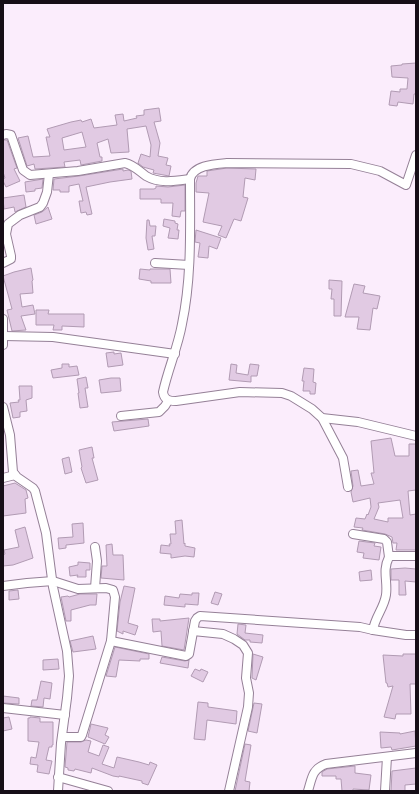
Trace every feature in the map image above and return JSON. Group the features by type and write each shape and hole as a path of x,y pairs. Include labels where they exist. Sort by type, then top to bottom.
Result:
{"street":[{"path":"3,135 11,135 23,170 30,175 78,171 125,163 130,164 155,180 166,182 190,180"},
{"path":"168,401 164,396 164,392 182,324 188,265 190,180 191,175 196,170 214,164 240,162 260,164 351,164 380,171 406,185 416,155"},
{"path":"3,263 10,259 11,256 6,234 8,224 20,215 40,207 47,192 49,174"},
{"path":"155,263 188,265"},
{"path":"3,319 3,339 53,337 175,354"},
{"path":"168,401 183,401 240,392 282,393 291,396 312,409 322,418 343,458 348,487"},
{"path":"121,416 159,412 168,401"},
{"path":"3,407 10,435 13,472 35,492 46,533 53,581 67,651 69,676 58,777 58,791"},
{"path":"322,418 358,422 416,436"},
{"path":"3,478 15,475"},
{"path":"353,534 384,539 387,542 389,557 385,571 386,592 384,606 380,611 373,630"},
{"path":"95,547 97,561 95,588"},
{"path":"389,557 416,556"},
{"path":"3,586 53,581 78,589 106,588 114,590 115,597 111,641 82,735 78,738 62,737"},
{"path":"111,641 186,656 189,654 195,621 200,616 360,627 406,635 416,635"},
{"path":"193,631 223,634 234,639 243,646 248,653 246,678 249,693 248,707 229,791"},
{"path":"3,708 65,715"},
{"path":"308,791 314,772 319,767 336,762 416,754"},
{"path":"385,791 387,757"},
{"path":"58,777 108,791"}],"building":[{"path":"416,63 416,94 414,94 413,104 398,102 397,106 389,105 391,91 400,92 400,89 407,89 408,78 392,77 391,66"},
{"path":"159,108 161,121 154,122 160,143 158,156 168,158 166,165 171,166 169,176 153,173 154,170 143,167 138,163 141,154 150,157 151,145 146,126 127,129 129,152 111,153 108,139 97,143 102,161 81,165 80,160 64,162 65,167 35,169 34,164 27,166 18,138 28,136 33,157 50,156 46,137 50,137 47,129 71,122 81,120 82,122 91,119 94,128 117,125 115,115 123,114 124,121 137,118 136,116 144,115 144,110","holes":["82,132 86,147 64,150 62,138"]},
{"path":"3,140 7,140 17,168 14,169 20,181 6,187 3,181 5,178 3,172"},
{"path":"227,168 256,169 255,180 245,178 243,197 248,198 241,221 234,219 226,238 218,235 222,226 203,222 209,193 196,192 196,183 198,176 207,176 207,171"},
{"path":"123,169 123,171 131,171 132,179 86,187 92,214 87,215 86,212 81,213 79,201 83,201 79,184 69,186 69,192 53,190 54,179"},
{"path":"43,179 42,188 35,189 35,191 26,192 25,182"},
{"path":"185,185 185,211 181,211 180,217 172,216 173,203 161,203 161,199 140,199 140,189 154,189 156,186 168,187"},
{"path":"24,195 26,207 15,212 14,207 4,209 3,198"},
{"path":"48,207 52,219 36,224 34,215 42,212"},
{"path":"164,219 175,221 175,223 178,224 178,239 168,238 170,228 163,226"},
{"path":"147,220 149,220 150,226 156,226 155,236 152,236 154,249 148,250 146,238"},
{"path":"196,230 221,238 217,249 209,246 208,258 198,257 200,243 195,242"},
{"path":"31,268 33,293 20,294 22,307 33,305 35,314 21,316 26,330 12,331 7,310 12,309 3,276"},
{"path":"140,269 170,269 171,283 151,283 151,281 139,279"},
{"path":"329,280 342,281 341,316 334,316 334,299 331,299 332,289 329,289"},
{"path":"354,284 365,286 363,293 380,296 377,309 373,308 370,330 357,329 359,317 345,317"},
{"path":"36,310 49,310 48,314 84,314 84,327 62,326 62,330 53,330 54,325 36,325"},
{"path":"114,352 114,354 121,353 123,365 108,367 106,353"},
{"path":"62,364 69,364 69,367 77,366 79,375 53,378 51,370 62,368"},
{"path":"231,364 237,365 236,373 248,375 250,364 259,365 257,376 251,376 251,382 229,380"},
{"path":"304,368 314,369 313,382 316,383 315,394 310,394 310,391 303,391 304,381 302,381"},
{"path":"86,377 88,388 85,388 88,407 80,408 77,379"},
{"path":"120,378 121,391 101,393 99,380"},
{"path":"19,386 32,386 32,398 26,400 27,411 20,412 20,417 13,418 10,403 19,402"},
{"path":"148,419 149,426 114,431 112,422"},
{"path":"391,438 395,456 409,456 409,444 416,444 416,490 408,491 410,515 416,514 416,550 396,550 397,543 393,543 392,537 385,534 362,530 363,528 354,527 356,518 365,519 371,507 370,498 353,502 351,492 353,486 351,471 358,470 361,486 374,484 371,473 374,473 371,441","holes":["400,500 403,518 388,518 388,522 374,519 379,507 378,503"]},
{"path":"92,447 94,458 92,458 98,480 86,483 81,468 79,450"},
{"path":"69,457 72,472 65,474 62,459"},
{"path":"15,483 26,490 28,498 25,499 26,513 3,516 3,486"},
{"path":"182,520 184,544 185,543 185,546 195,548 194,557 185,556 171,558 171,554 160,553 161,545 170,546 170,534 176,534 175,521"},
{"path":"83,523 84,543 66,545 66,548 59,549 58,538 73,537 72,524"},
{"path":"25,527 33,558 13,565 3,566 3,555 5,554 4,550 19,547 15,530"},
{"path":"359,541 375,543 374,546 381,547 379,560 363,558 364,553 357,552"},
{"path":"112,544 113,555 123,555 124,580 101,578 102,566 107,566 106,545"},
{"path":"78,562 90,563 90,570 86,570 86,577 77,577 78,575 70,576 69,567 78,565"},
{"path":"391,569 416,569 416,582 405,581 406,595 399,595 399,580 391,580"},
{"path":"371,570 372,580 360,581 359,572"},
{"path":"124,586 135,588 128,623 138,626 135,635 123,631 123,634 117,631 120,602"},
{"path":"18,590 19,599 9,600 9,591"},
{"path":"215,592 222,594 218,605 211,603"},
{"path":"192,593 199,593 198,605 185,604 185,607 164,605 165,596 179,598 180,594 192,595"},
{"path":"80,594 97,594 96,605 71,610 71,621 66,621 61,597 69,597"},
{"path":"189,618 184,650 162,646 161,631 153,632 152,619 160,619 160,621"},
{"path":"238,624 246,625 245,633 263,635 262,643 250,642 250,640 245,640 237,634"},
{"path":"93,636 96,649 73,652 70,641"},
{"path":"115,647 149,654 149,659 140,659 140,661 119,660 116,677 106,676"},
{"path":"253,654 263,657 256,680 252,678"},
{"path":"403,654 416,654 416,684 410,684 411,714 396,714 395,719 384,717 393,686 388,687 386,683 383,655 403,656"},
{"path":"162,657 185,661 189,660 188,668 160,663"},
{"path":"58,659 59,669 43,670 43,660"},
{"path":"195,669 200,671 201,669 208,672 203,682 191,676"},
{"path":"41,681 52,683 50,699 44,698 43,707 31,706 32,700 37,700"},
{"path":"3,696 19,698 19,704 3,703"},
{"path":"198,702 208,703 208,707 237,711 236,724 207,720 205,740 194,739"},
{"path":"254,703 262,704 257,733 248,731"},
{"path":"9,717 12,729 3,731 3,718"},
{"path":"28,718 40,718 40,722 53,722 53,745 52,747 49,747 46,760 52,761 49,774 37,772 38,765 30,764 31,757 36,758 39,742 28,741"},
{"path":"91,724 108,728 105,735 109,737 105,744 88,737"},
{"path":"415,731 416,746 392,750 391,747 381,748 380,732 400,734"},
{"path":"86,740 91,741 88,752 99,756 103,745 109,747 102,764 114,768 117,757 149,765 150,762 157,765 148,785 142,783 142,781 113,776 92,768 91,773 75,769 74,771 68,770 68,768 65,767 67,742 81,742"},
{"path":"245,744 251,745 245,781 250,782 249,791 235,791"},
{"path":"355,766 355,773 371,775 369,790 353,789 353,791 342,791 341,779 336,779 336,776 322,776 322,772 327,769"},
{"path":"416,768 416,784 405,785 405,791 391,791 392,771"}]}
